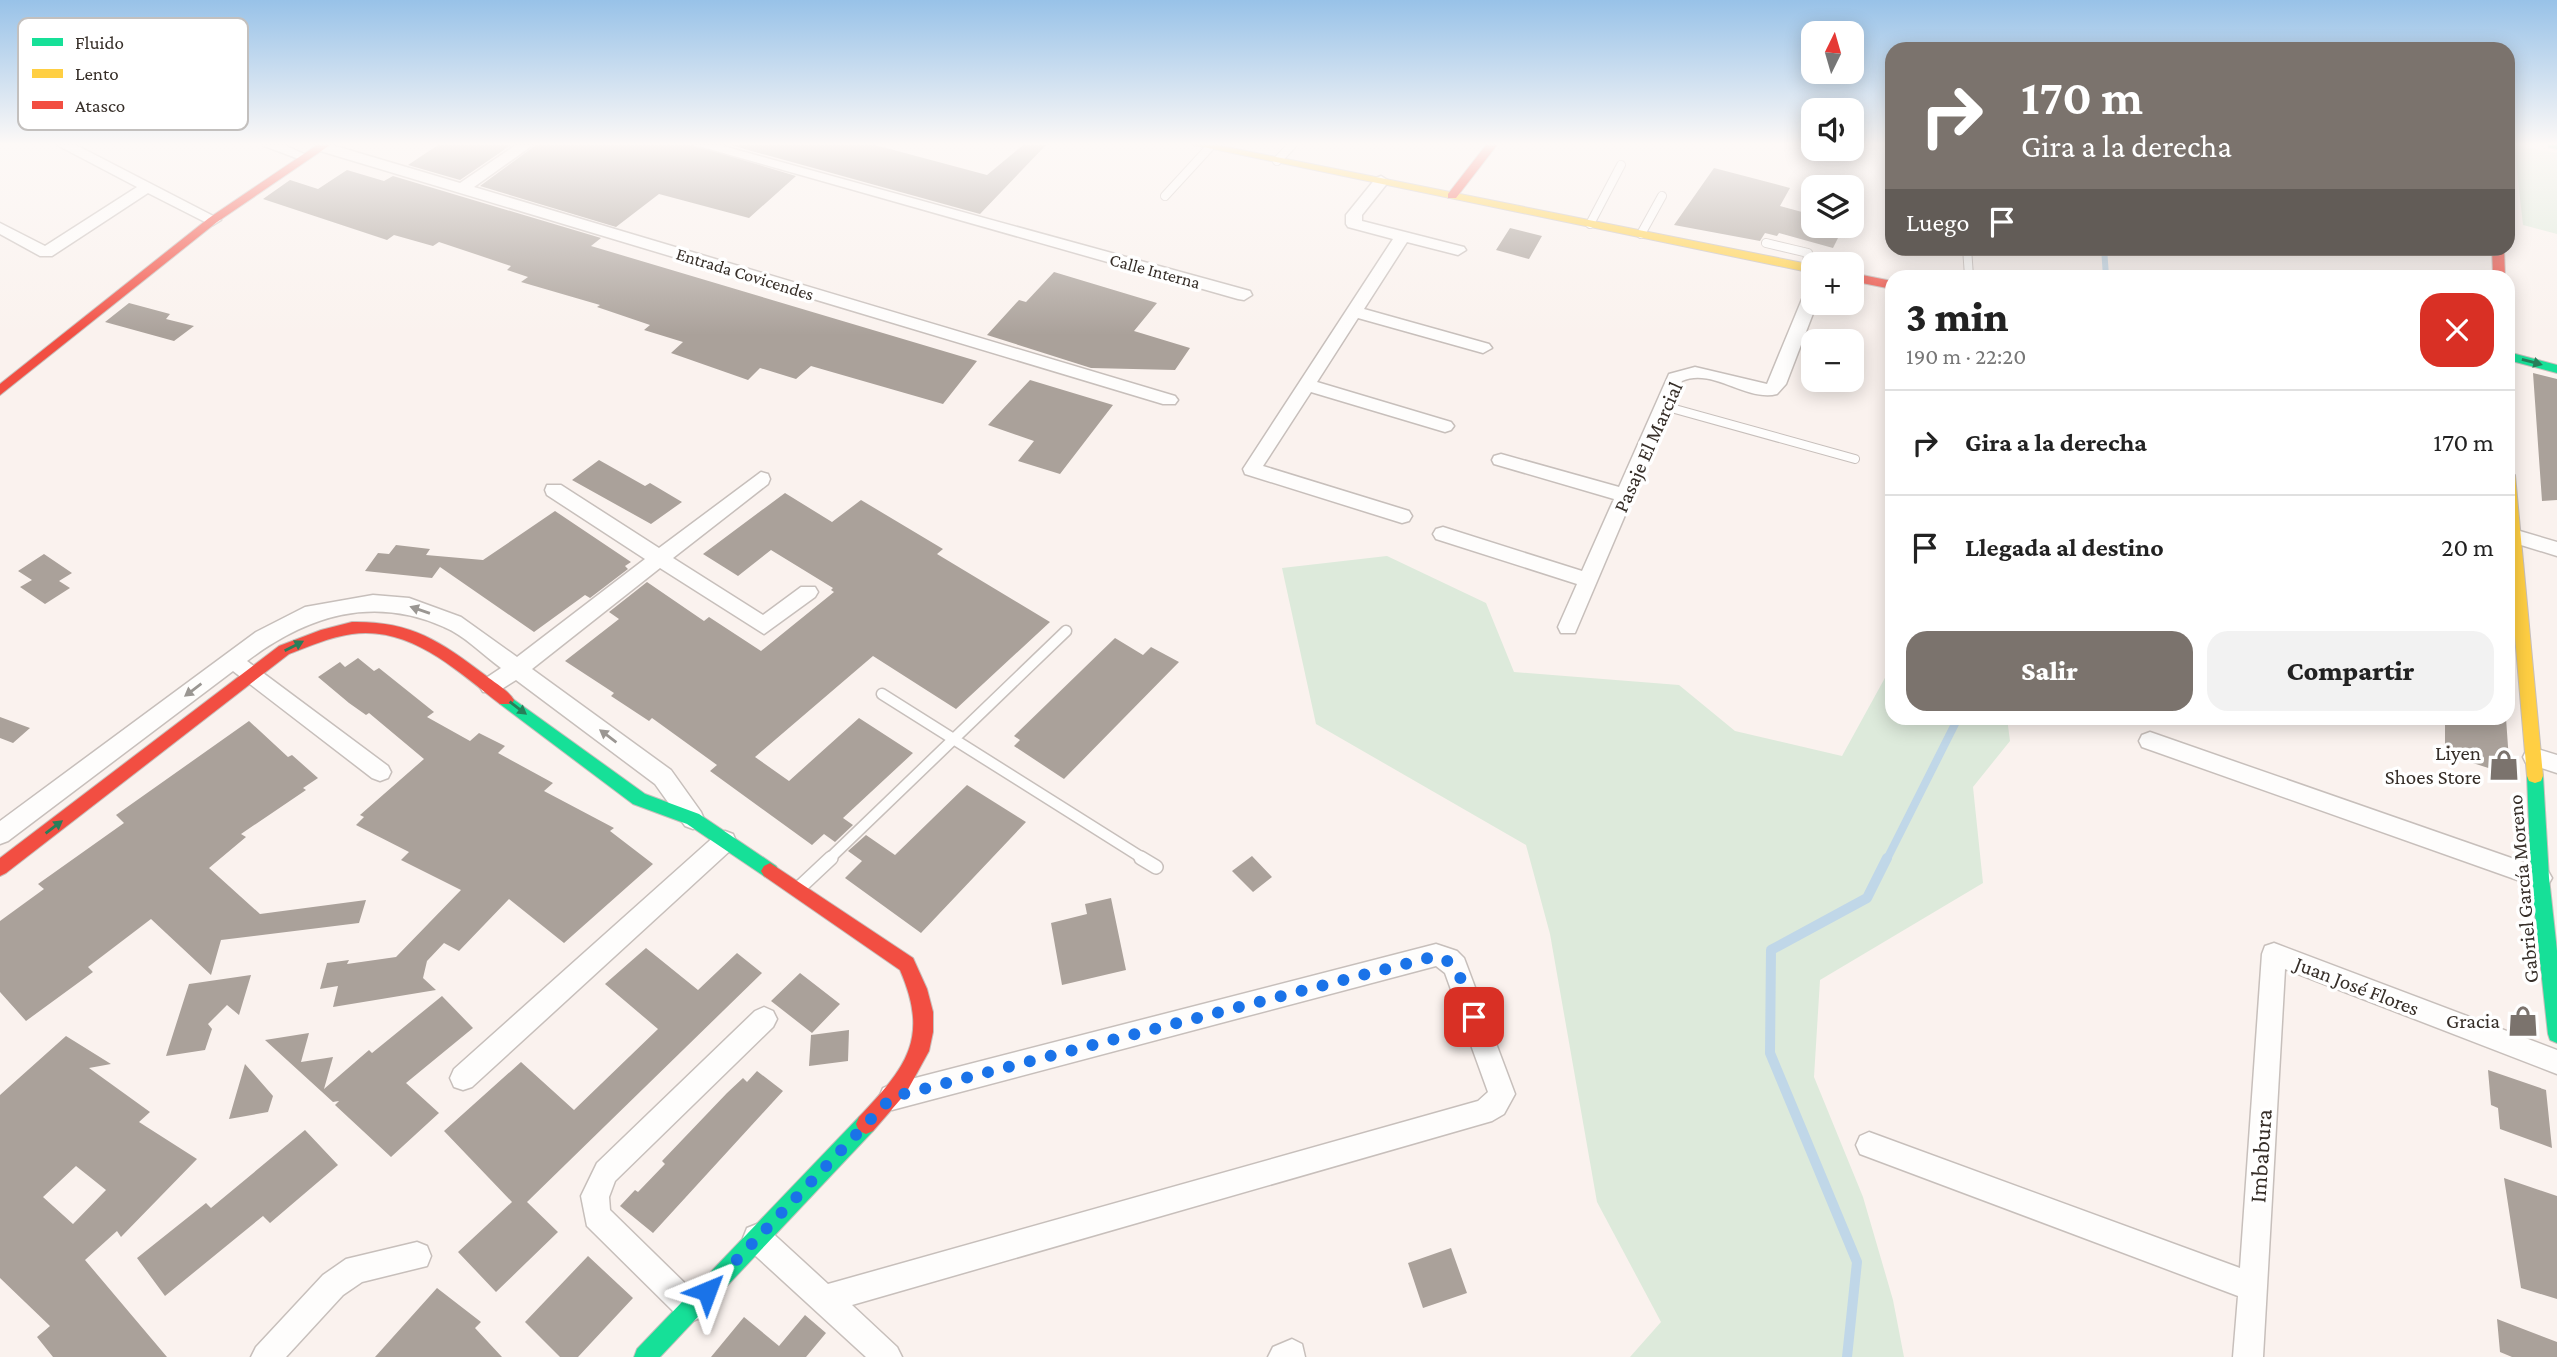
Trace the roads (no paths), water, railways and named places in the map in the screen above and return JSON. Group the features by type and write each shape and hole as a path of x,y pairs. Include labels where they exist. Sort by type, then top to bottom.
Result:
{"street":[{"path":"0,228 46,253 115,208"},
{"path":"189,208 213,220"},
{"path":"0,391 230,208"},
{"name":"Entrada Covicendes","path":"522,208 1169,400"},
{"name":"Calle Interna","path":"931,208 1244,295"},
{"path":"1359,208 1354,215 1354,224 1401,239 1458,250"},
{"path":"1515,208 1801,267"},
{"path":"1401,239 1252,469 1402,516"},
{"path":"1864,279 1885,284"},
{"path":"1354,311 1483,348"},
{"name":"Pasaje El Marcial","path":"1568,626 1675,378 1681,373 1695,371 1772,390 1777,384 1804,315"},
{"path":"2515,358 2557,369"},
{"path":"1307,385 1446,426"},
{"path":"1501,460 1626,496"},
{"path":"490,686 518,668 761,479"},
{"path":"554,491 764,626 808,592"},
{"path":"1443,534 1589,580"},
{"path":"2515,537 2557,550"},
{"path":"0,834 263,638 304,615 373,603 409,606 454,622 663,777 693,818"},
{"name":"Gabriel García Moreno","path":"2515,609 2534,757 2540,878 2557,1034"},
{"path":"0,869 284,650 313,636 363,626 393,627 428,642 639,799 693,818 907,964 923,990 924,1042 913,1067 892,1097 645,1357"},
{"path":"231,662 254,674 380,772"},
{"path":"542,725 569,706"},
{"path":"2150,741 2540,878"},
{"path":"2534,757 2557,764"},
{"path":"67,785 92,798"},
{"path":"463,1078 725,841"},
{"name":"Juan José Flores","path":"2274,954 2557,1062"},
{"name":"Imbabura","path":"2248,1357 2250,1286 2274,954"},
{"path":"824,1299 1483,1112 1495,1105 1502,1094 1455,966 1448,959 1436,956 892,1097"},
{"path":"690,1308 597,1216 595,1196 606,1172 764,1019"},
{"path":"1869,1145 2250,1286"},
{"path":"757,1238 887,1357"},
{"path":"266,1357 333,1285 356,1269 417,1256"}],"lane":[{"path":"1590,223 1598,208"},
{"path":"1641,234 1655,208"},
{"path":"1766,243 1804,252"},
{"path":"1664,406 1855,459"},
{"path":"797,890 1066,631"},
{"path":"882,694 1156,867"}],"waterway":[{"path":"2105,256 2106,270"},
{"path":"1887,859 1954,725"},
{"path":"1847,1357 1857,1262 1770,1053 1771,950 1867,898 1887,858"}],"place":[{"name":"Liyen Shoes Store","path":"2504,765"},
{"name":"Gracia","path":"2523,1021"}]}
